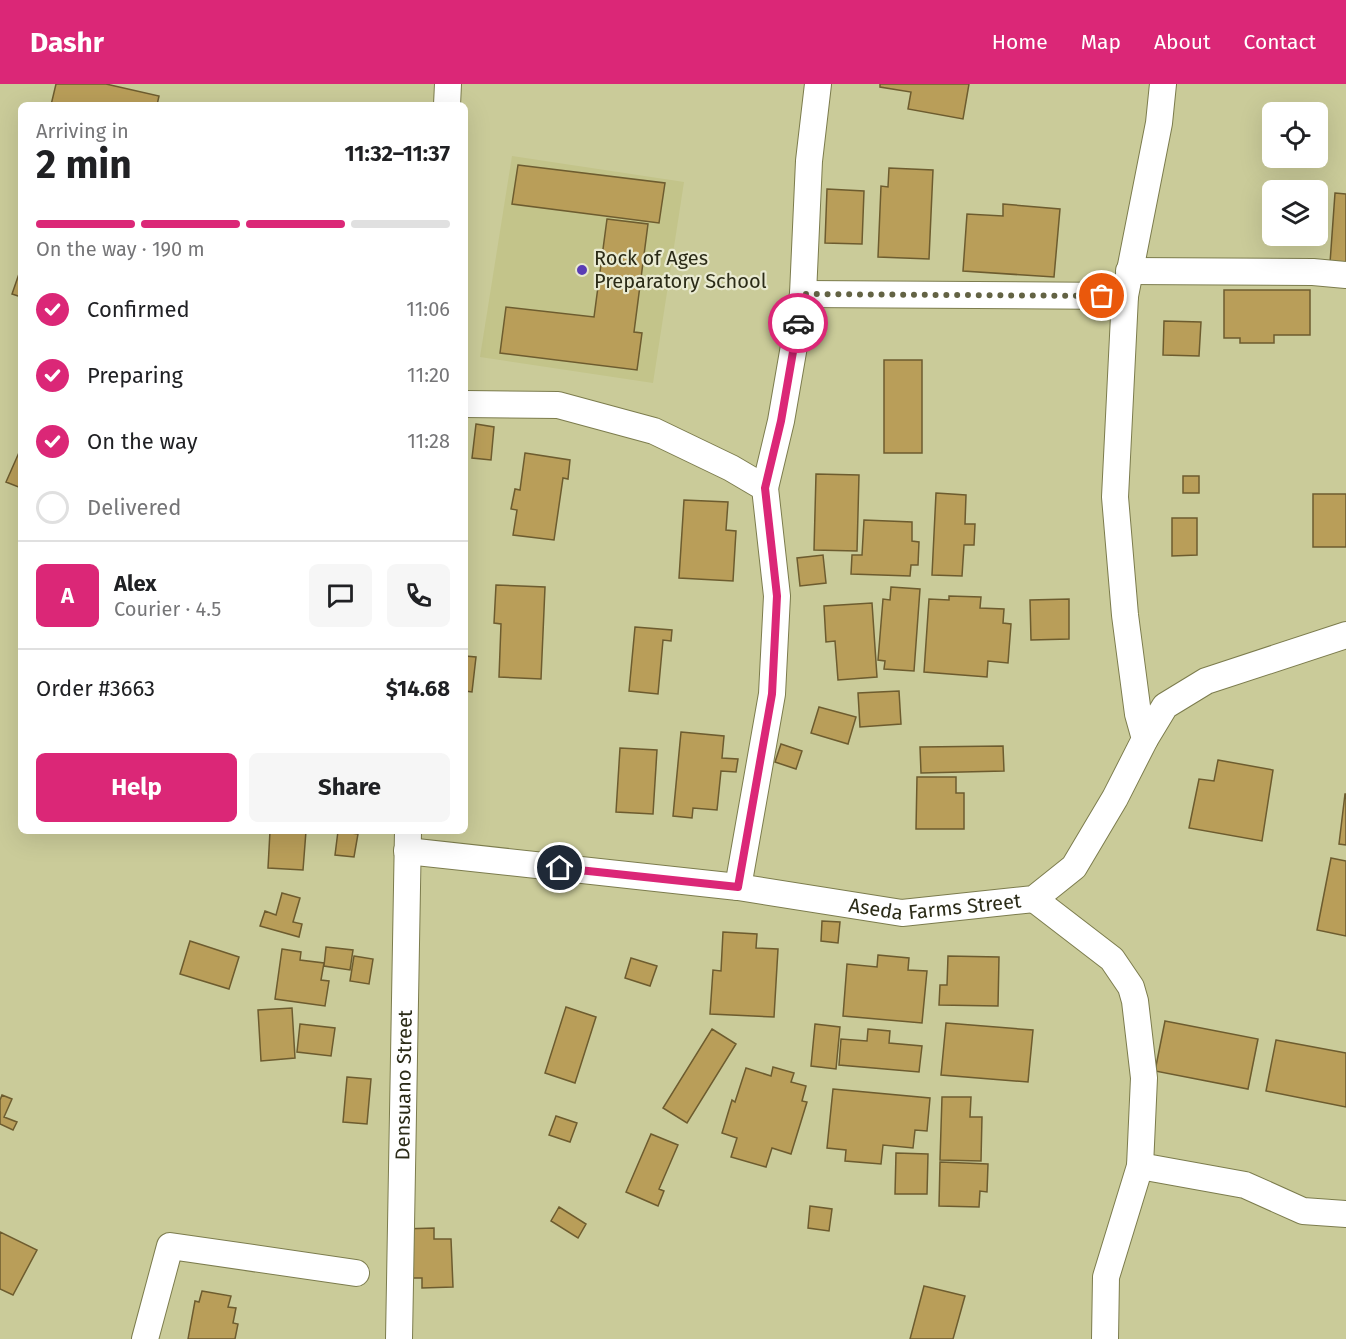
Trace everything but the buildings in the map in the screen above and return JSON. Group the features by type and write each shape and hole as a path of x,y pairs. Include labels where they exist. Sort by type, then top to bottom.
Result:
{"street":[{"path":"447,102 448,84"},
{"path":"738,887 772,694 777,596 765,488 781,421 803,294 809,161 818,84"},
{"path":"1145,739 1138,714 1125,615 1115,497 1127,284 1159,123 1163,84"},
{"path":"803,294 1127,284 1313,273 1346,275"},
{"path":"468,404 558,405 654,431 731,468 765,488"},
{"name":"Aseda Farms Street","path":"408,841 738,887 903,913 1034,899 1074,867 1165,706 1206,681 1346,635"},
{"name":"Densuano Street","path":"399,1339 408,841"},
{"path":"1034,899 1112,959 1131,987 1135,1000 1144,1078 1140,1166 1106,1277 1105,1339"},
{"path":"1140,1166 1245,1185 1303,1211 1346,1214"},
{"path":"145,1339 170,1245 356,1274"}],"shaded area":[{"name":"Rock of Ages Preparatory School","path":"512,156 684,182 653,383 480,357"}],"way so far":[{"path":"798,323 803,294 1102,296"}],"place":[{"name":"Rock of Ages Preparatory School","path":"582,270"}],"route":[{"path":"560,868 738,887 772,694 777,596 765,488 781,421 798,323"}]}
